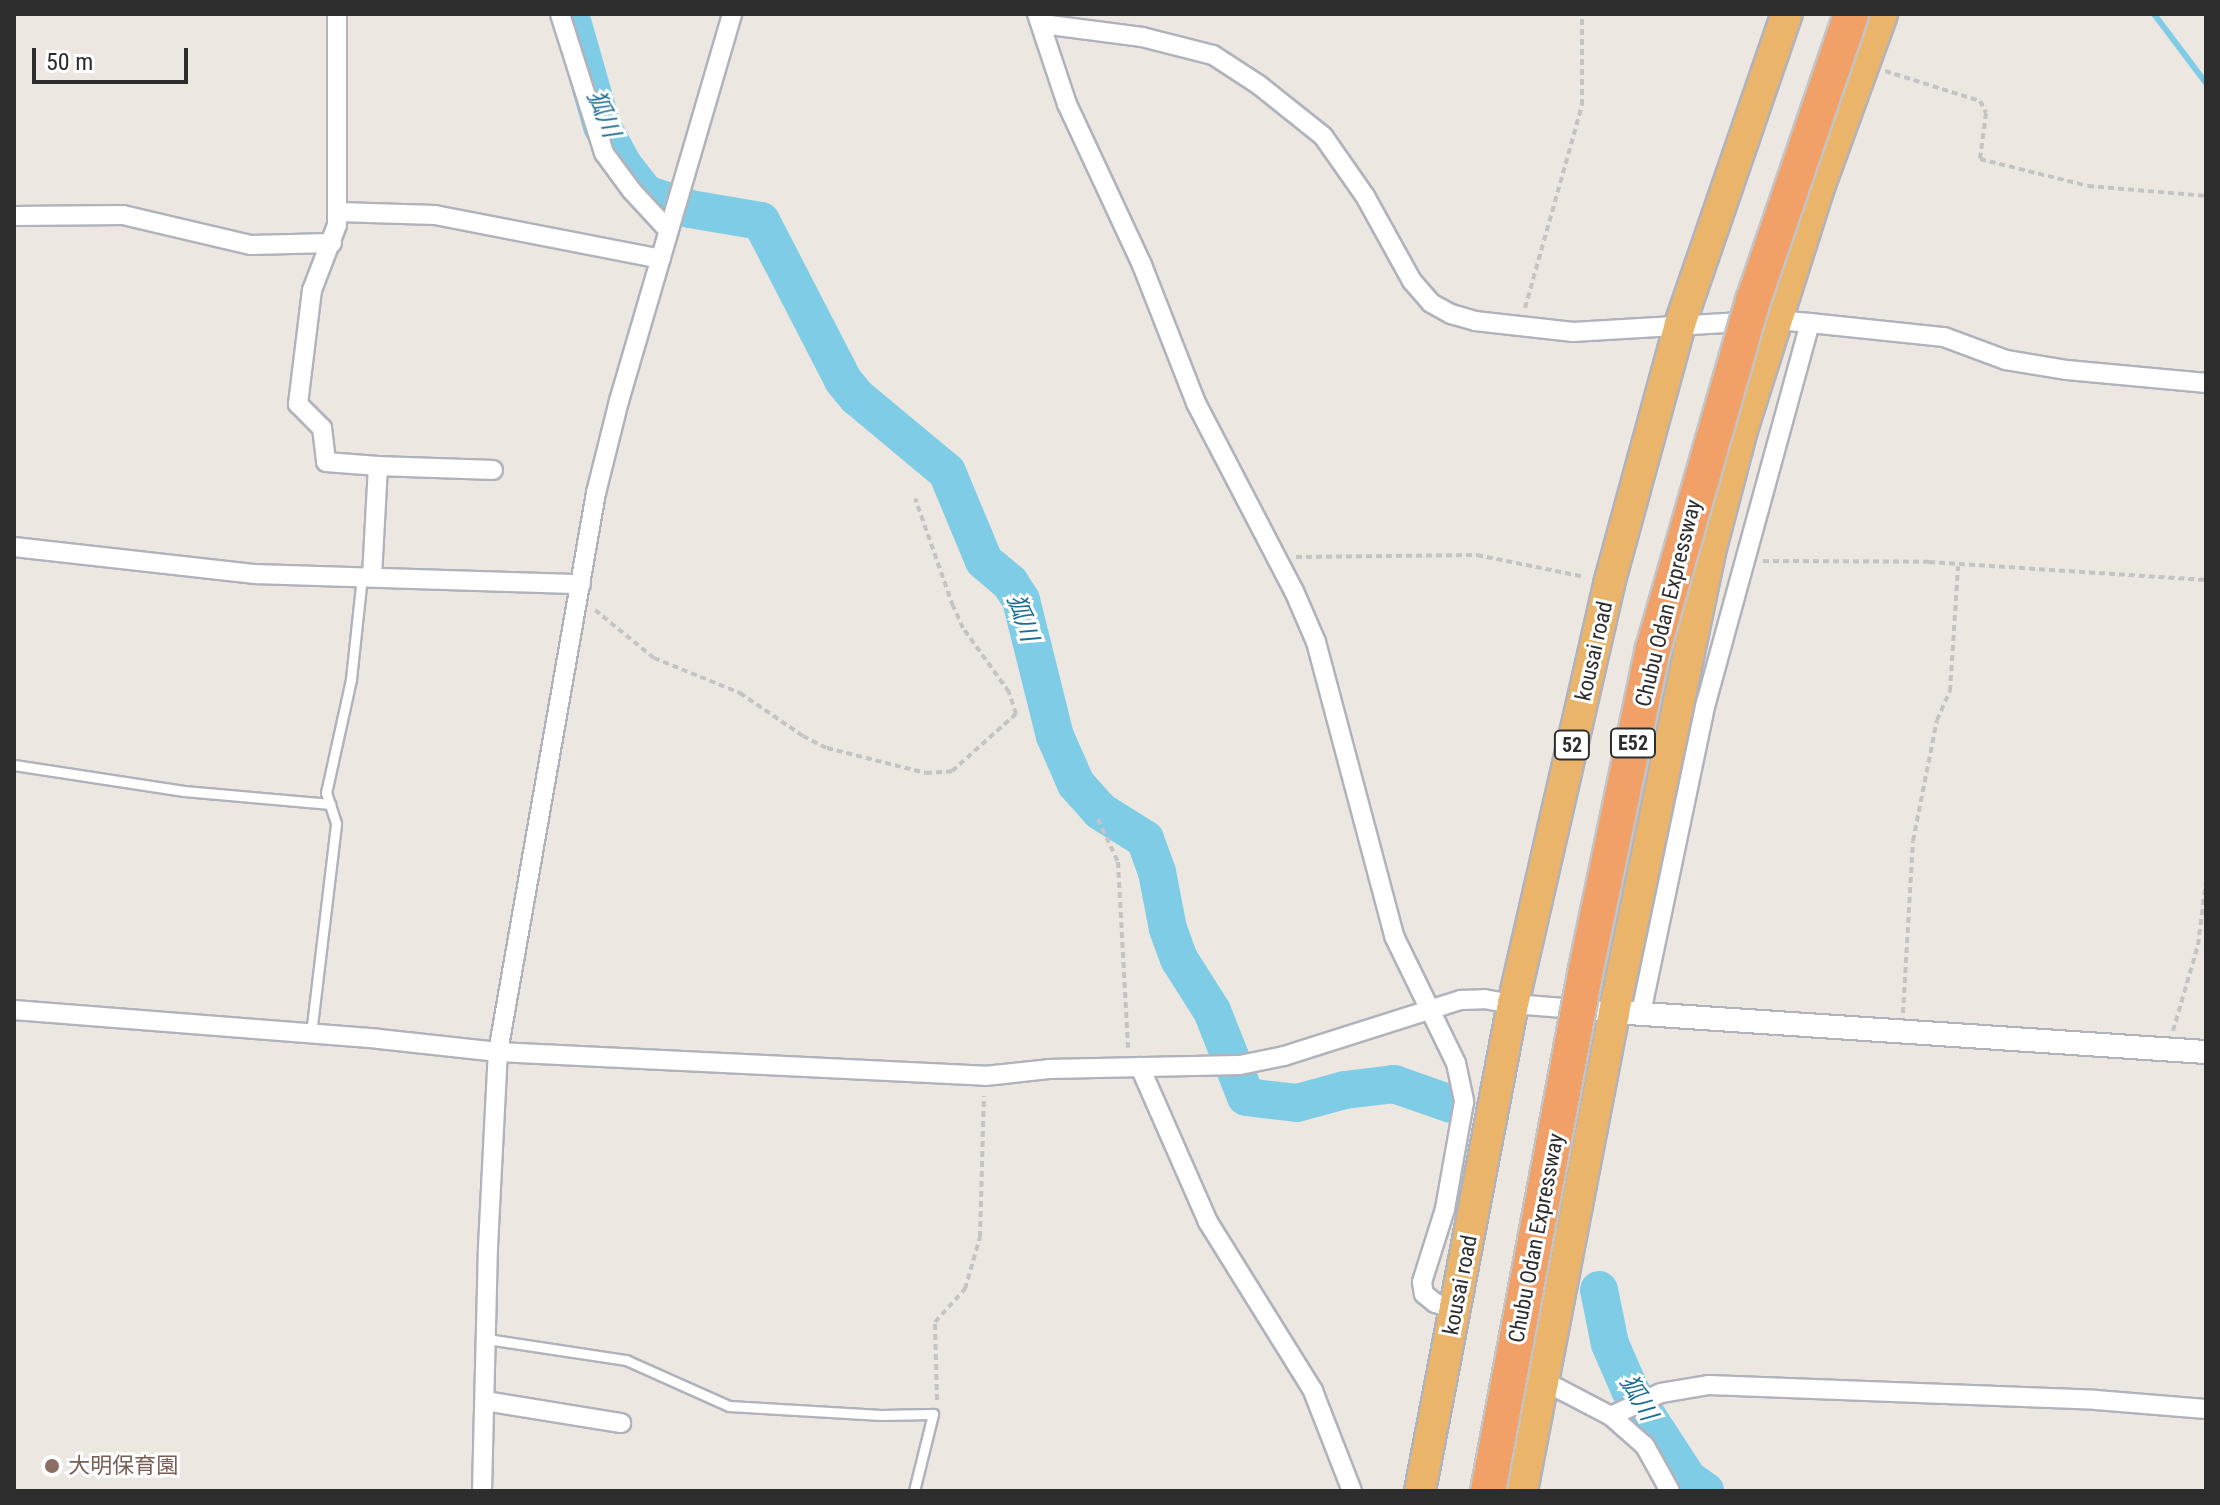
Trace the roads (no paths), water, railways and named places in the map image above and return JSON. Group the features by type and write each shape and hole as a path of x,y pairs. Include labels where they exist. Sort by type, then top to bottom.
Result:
{"highway":[{"name":"kousai road","path":"1420,1491 1513,1004 1609,584 1680,324 1738,146 1787,14"},
{"name":"Chubu Odan Expressway","path":"1488,1491 1589,953 1653,649 1753,301 1851,14"},
{"path":"1522,1491 1542,1380 1628,1012 1710,552 1742,430 1776,320 1882,14"}],"street":[{"path":"337,14 338,212 332,243 312,290 298,404 322,428 326,462 493,470"},
{"path":"560,14 604,153 632,191 669,230"},
{"path":"482,1491 498,1052 607,447 732,14"},
{"path":"1455,1309 1435,1303 1424,1294 1422,1282 1445,1209 1464,1102 1456,1063 1394,936 1316,642 1278,557 1196,403 1142,265 1067,104 1040,19 1142,37 1213,55 1323,136 1365,196 1412,281 1431,303 1451,314 1475,321 1573,332 1776,320 1810,323 1944,337 2006,360 2067,370 2206,383"},
{"path":"338,212 435,215 661,259"},
{"path":"14,216 123,215 251,245 332,243"},
{"path":"1628,1012 1706,703 1810,323"},
{"path":"367,576 378,466"},
{"path":"14,547 255,574 367,576 580,589"},
{"path":"14,1010 498,1052 985,1076 1049,1069 1240,1065 1284,1056 1427,1009 1461,1000 1484,999 1513,1004 2206,1052"},
{"path":"1135,1067 1208,1222 1313,1391 1352,1491"},
{"path":"1542,1380 1612,1416 1645,1446 1670,1491"},
{"path":"1612,1416 1661,1393 1709,1385 2096,1400 2206,1409"},
{"path":"485,1401 621,1423"}],"lane":[{"path":"311,1034 336,823 326,793 351,679 367,576"},
{"path":"14,765 184,791 330,804"},
{"path":"487,1339 626,1360 729,1406 881,1415 933,1414 914,1491"}],"waterway":[{"name":"狐川","path":"570,14 602,126 623,165 646,194 690,209 761,221 843,380 857,397 947,472 984,561 1010,583 1021,600 1055,736 1076,784 1100,811 1145,839 1157,872 1168,929 1179,959 1212,1011 1246,1097 1297,1103 1345,1090 1394,1084 1451,1104"},
{"path":"2154,14 2206,83"},
{"name":"狐川","path":"1599,1290 1610,1344 1630,1390 1688,1479 1705,1491"}],"place":[{"name":"大明保育園","path":"52,1466"}]}
